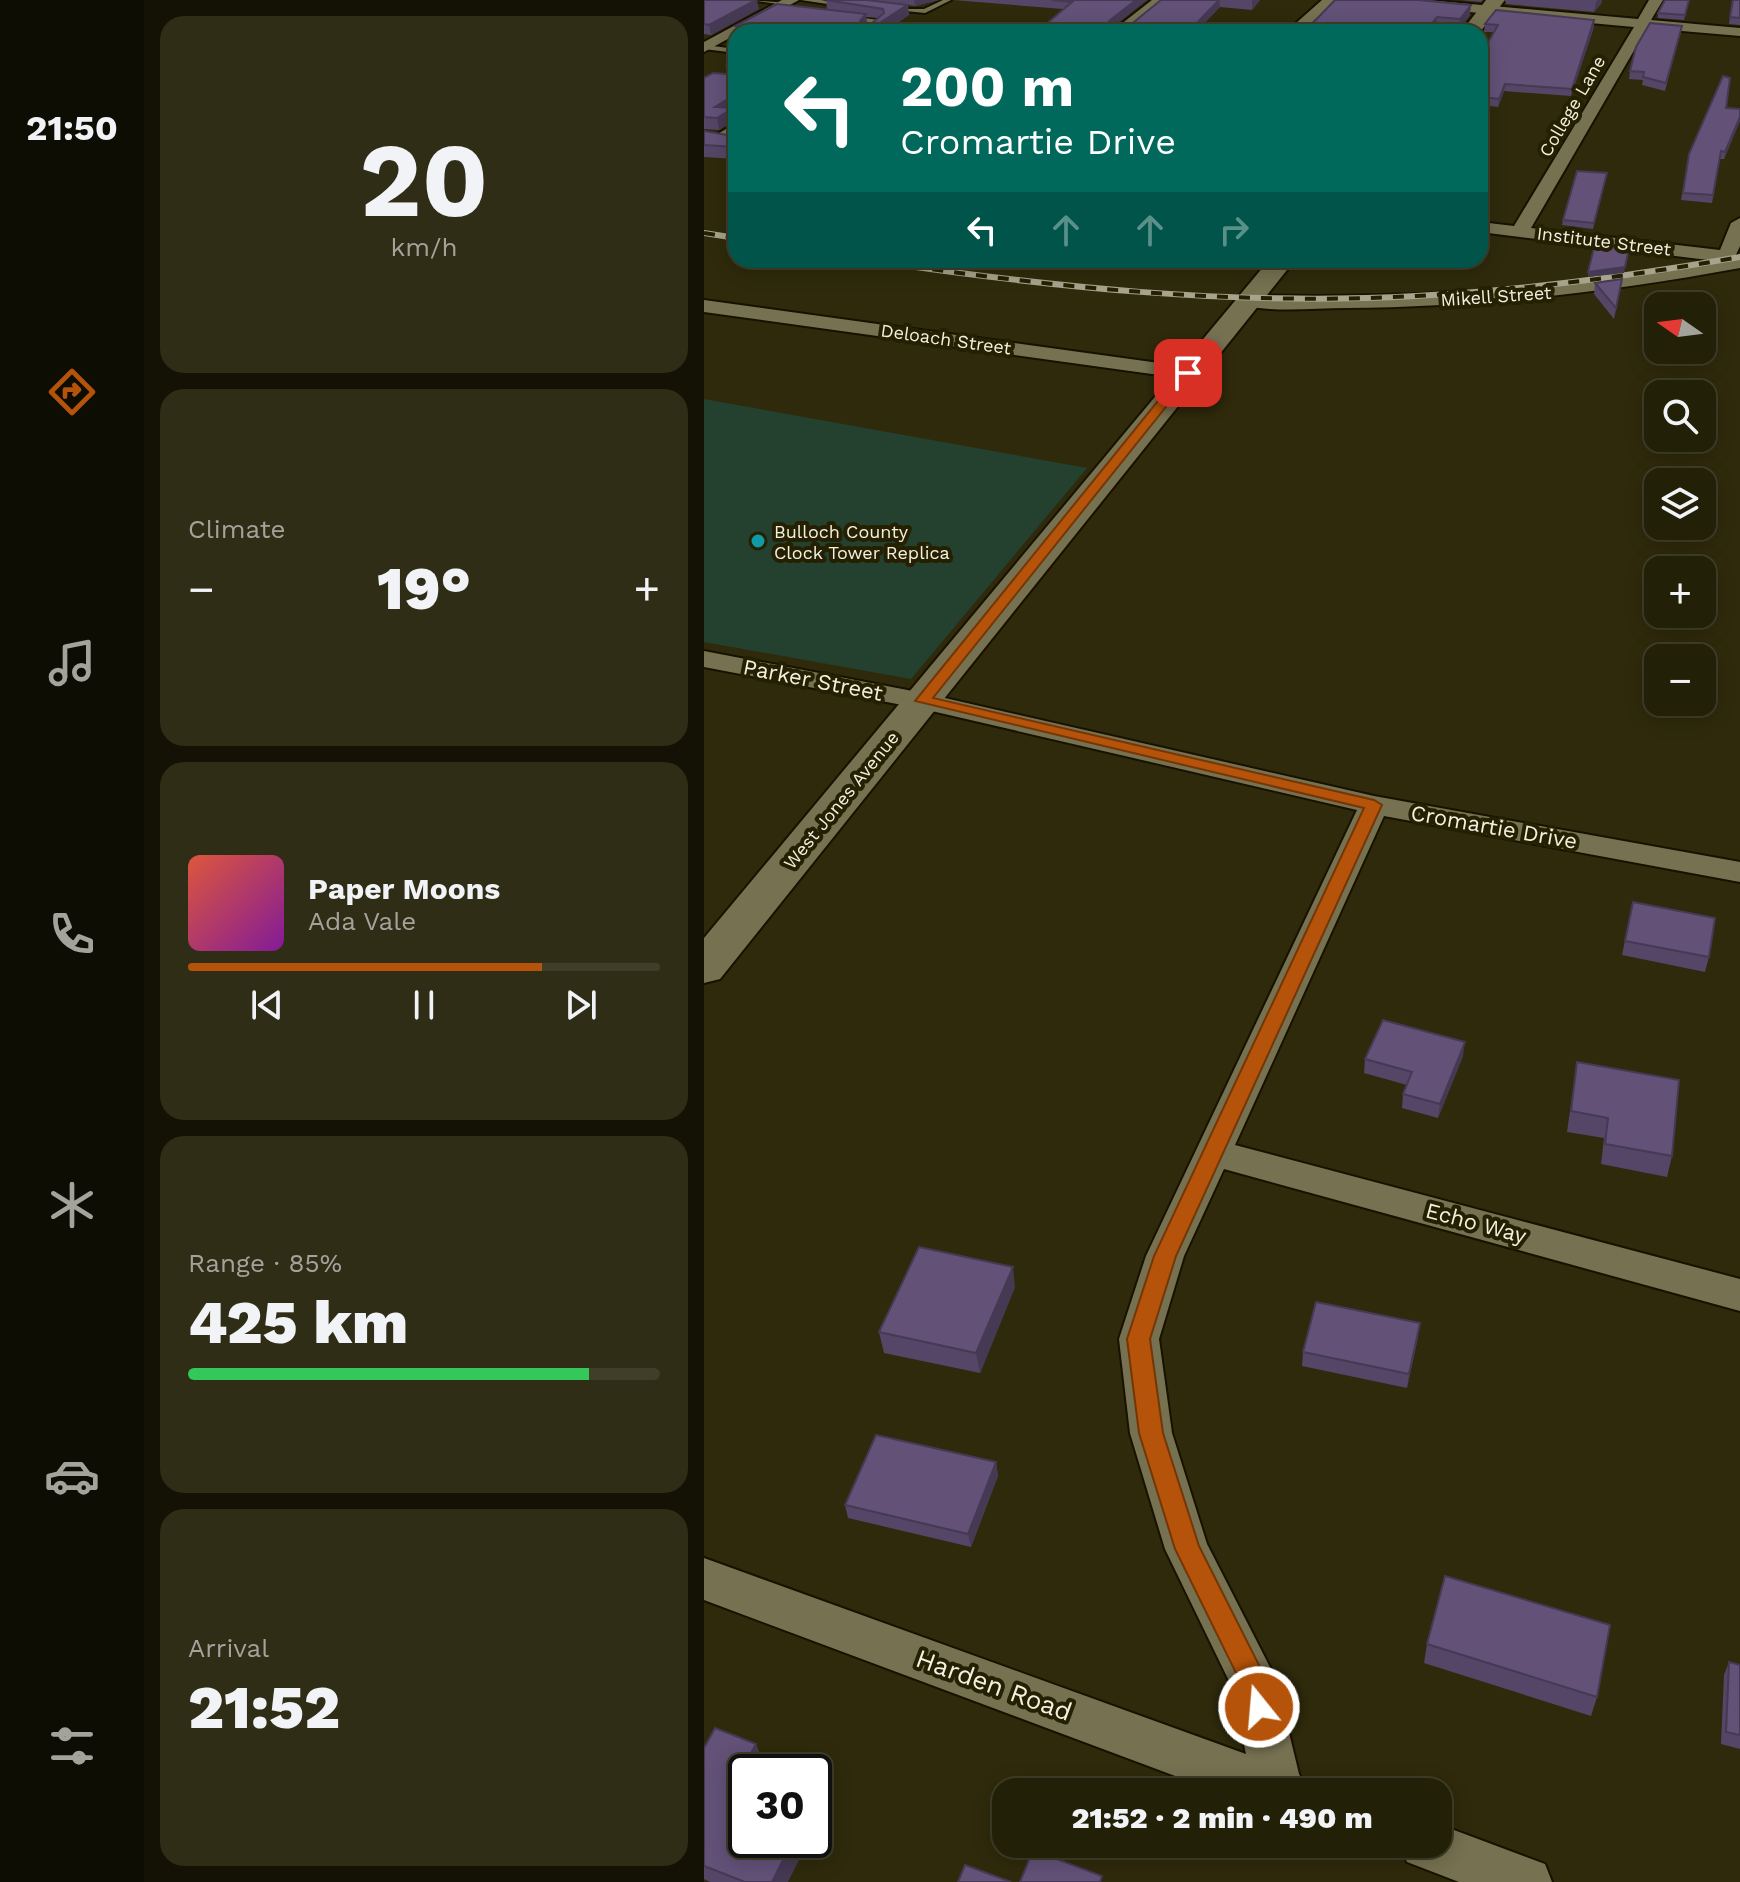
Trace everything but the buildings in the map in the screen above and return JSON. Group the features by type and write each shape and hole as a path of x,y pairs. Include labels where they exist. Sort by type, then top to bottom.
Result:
{"street":[{"path":"1128,24 1160,0"},
{"path":"1302,24 1330,0"},
{"path":"1382,0 1492,5 1740,32"},
{"name":"College Lane","path":"1520,231 1656,0"},
{"path":"1477,24 1492,5"},
{"path":"754,24 785,6"},
{"path":"704,48 728,37"},
{"name":"Institute Street","path":"1488,228 1736,259"},
{"path":"1736,259 1738,228"},
{"name":"Mikell Street","path":"1249,301 1348,303 1530,294 1656,278 1736,259"},
{"name":"West Jones Avenue","path":"704,968 1276,268"},
{"name":"Deloach Street","path":"704,306 1188,373"},
{"name":"Parker Street","path":"704,659 923,701"},
{"name":"Cromartie Drive","path":"923,701 1374,805 1740,872"},
{"path":"1278,1778 1253,1679 1187,1549 1151,1433 1139,1339 1165,1256 1374,805"},
{"name":"Echo Way","path":"1211,1152 1740,1295"},
{"name":"Harden Road","path":"704,1579 1246,1778"},
{"path":"1452,1854 1527,1882"}],"lane":[{"path":"752,0 785,6"},
{"path":"804,0 863,6"},
{"path":"879,8 925,11 948,0"},
{"path":"832,15 880,22 877,24"},
{"path":"704,38 719,40"},
{"path":"704,48 728,50"}],"green space":[{"path":"704,399 1087,468 911,679 704,642"}],"railway":[{"path":"704,233 728,237"},
{"path":"927,268 1140,292 1347,298 1538,286 1740,257"}],"place":[{"name":"Bulloch County Clock Tower Replica","path":"758,541"}],"route":[{"path":"1188,373 923,701 1374,805 1165,1256 1139,1339 1151,1433 1187,1549 1253,1679 1259,1707"}]}
